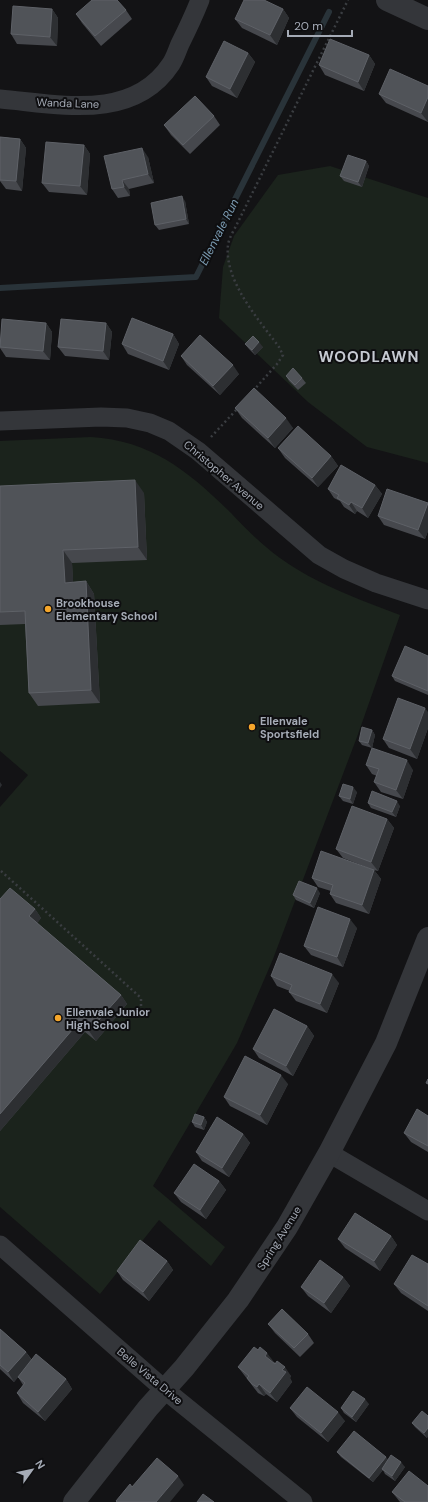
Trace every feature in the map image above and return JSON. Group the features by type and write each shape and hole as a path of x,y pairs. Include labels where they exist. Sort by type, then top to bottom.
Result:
{"street":[{"name":"Wanda Lane","path":"0,99 90,106 116,103 136,95 158,81 172,63 200,0"},
{"path":"387,0 428,18"},
{"name":"Christopher Avenue","path":"0,421 101,417 127,418 150,423 170,432 198,451 319,555 344,569 376,583 428,600"},
{"name":"Spring Avenue","path":"74,1502 238,1300 287,1227 330,1153 386,1043 428,938"},
{"path":"330,1153 428,1211"},
{"name":"Belle Vista Drive","path":"0,1245 165,1390 303,1502"}],"path":[{"path":"251,393 278,364 283,355 279,347 246,303 230,271 228,244 348,0"},
{"path":"198,451 241,405"},
{"path":"1,871 141,998 142,1014"}],"shaded area":[{"path":"330,166 428,198 428,463 367,447 308,402 219,318 223,267 234,236 278,175"},
{"path":"91,437 133,445 168,461 200,484 248,531 280,558 308,576 400,615 357,737 273,959 237,1043 153,1186 225,1247 211,1266 159,1220 100,1294 0,1207 0,807 28,775 0,751 0,441"}],"building":[{"path":"92,0 117,0 126,10 95,36 76,14"},
{"path":"244,0 264,0 283,9 270,35 235,19"},
{"path":"13,6 52,9 50,37 11,34"},
{"path":"330,39 369,55 358,82 319,65"},
{"path":"224,41 248,53 230,89 206,77"},
{"path":"390,69 428,86 428,97 421,113 379,94"},
{"path":"195,96 214,116 183,145 164,125"},
{"path":"0,137 20,139 16,181 0,180"},
{"path":"46,142 84,145 80,186 42,183"},
{"path":"142,148 148,174 122,180 124,187 112,189 104,156"},
{"path":"348,155 366,161 358,182 340,176"},
{"path":"182,196 186,219 155,225 151,203"},
{"path":"132,318 173,334 163,361 122,344"},
{"path":"2,319 46,323 43,351 0,347"},
{"path":"61,319 106,323 103,351 58,347"},
{"path":"200,335 233,365 213,386 181,356"},
{"path":"253,336 259,342 252,350 245,344"},
{"path":"293,368 302,378 295,385 286,376"},
{"path":"254,388 286,418 268,438 235,408"},
{"path":"298,426 331,456 312,478 278,448"},
{"path":"341,465 375,485 362,508 351,502 349,505 337,498 339,495 328,489"},
{"name":"Brookhouse Elementary School","path":"135,480 138,547 63,550 65,583 86,581 91,690 29,693 25,611 0,612 0,486"},
{"path":"387,489 428,503 418,530 378,516"},
{"path":"405,646 428,656 428,691 392,676"},
{"path":"398,698 425,708 410,749 383,739"},
{"path":"362,727 372,730 368,743 359,741"},
{"path":"372,748 407,760 396,790 374,782 379,769 366,765"},
{"path":"343,784 353,787 350,799 339,796"},
{"path":"372,791 397,801 392,812 368,803"},
{"path":"352,806 387,819 371,862 336,849"},
{"path":"321,851 374,870 362,905 330,894 333,885 312,878"},
{"path":"299,881 317,888 310,903 293,895"},
{"name":"Ellenvale Junior High School","path":"10,888 35,909 29,916 121,995 89,1031 79,1022 0,1114 0,899"},
{"path":"318,907 350,919 337,957 304,946"},
{"path":"280,953 332,974 320,1004 289,992 292,985 271,976"},
{"path":"274,1009 307,1026 286,1066 253,1049"},
{"path":"245,1056 281,1075 260,1115 224,1097"},
{"path":"417,1109 428,1116 428,1146 404,1133"},
{"path":"195,1114 204,1117 201,1125 192,1122"},
{"path":"217,1117 243,1134 222,1168 196,1152"},
{"path":"194,1164 219,1181 200,1210 174,1193"},
{"path":"355,1213 391,1236 374,1261 338,1239"},
{"path":"140,1240 167,1261 143,1292 117,1271"},
{"path":"412,1255 428,1264 428,1306 394,1284"},
{"path":"320,1260 343,1277 324,1303 301,1287"},
{"path":"282,1309 308,1334 294,1348 268,1324"},
{"path":"0,1329 26,1352 8,1372 0,1365"},
{"path":"254,1347 258,1350 260,1347 267,1353 265,1356 275,1364 277,1361 285,1367 282,1370 286,1372 270,1393 259,1384 257,1387 252,1384 247,1378 249,1376 238,1367"},
{"path":"36,1354 66,1379 38,1412 17,1393 25,1383 18,1377"},
{"path":"307,1387 338,1412 321,1433 290,1408"},
{"path":"353,1391 365,1399 352,1417 341,1408"},
{"path":"422,1411 428,1416 428,1428 424,1433 412,1423"},
{"path":"354,1431 386,1457 369,1478 337,1452"},
{"path":"391,1455 401,1462 392,1476 382,1469"},
{"path":"157,1458 178,1476 156,1502 117,1502 116,1501 130,1484 132,1487"},
{"path":"409,1471 428,1486 428,1502 405,1502 392,1492"},
{"path":"203,1494 214,1502 197,1502"}],"waterway":[{"name":"Ellenvale Run","path":"0,288 196,277 329,12"}],"place":[{"name":"Brookhouse Elementary School","path":"48,609"},
{"name":"Ellenvale Sportsfield","path":"252,727"},
{"name":"Ellenvale Junior High School","path":"58,1018"}],"district":[{"name":"WOODLAWN","path":"369,357"}]}
